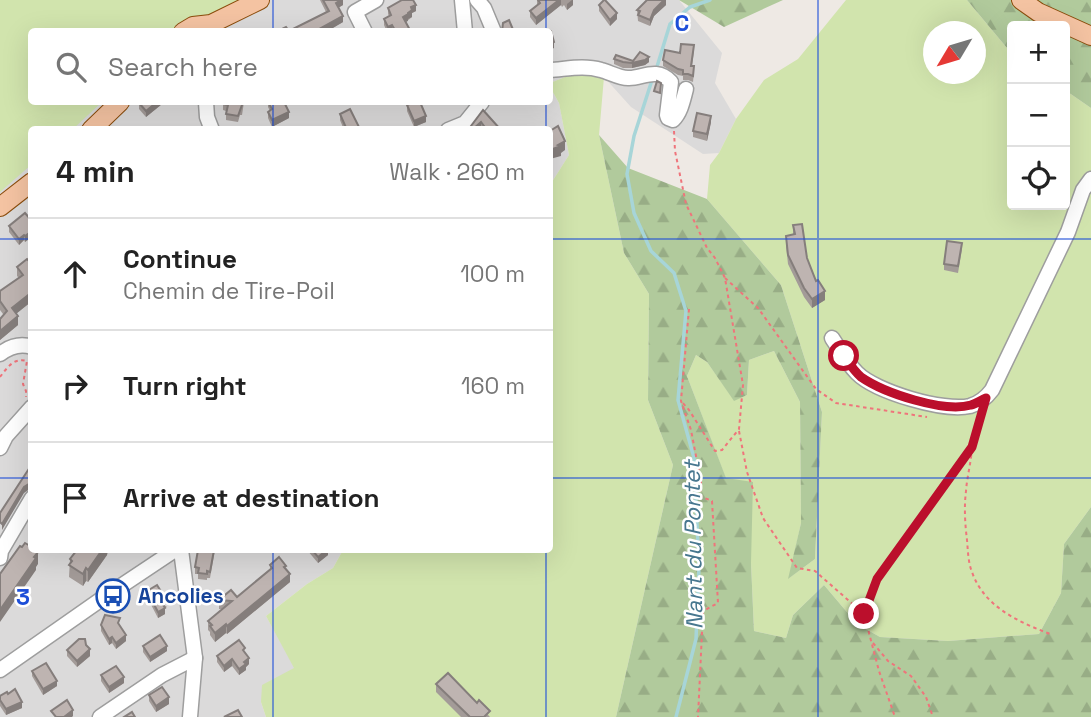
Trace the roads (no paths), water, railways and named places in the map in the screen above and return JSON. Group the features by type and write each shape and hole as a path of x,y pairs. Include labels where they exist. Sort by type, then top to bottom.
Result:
{"main road":[{"path":"208,28 260,0"},
{"path":"227,28 267,0"},
{"path":"1021,0 1038,12 1091,36"},
{"path":"95,126 117,105"},
{"path":"0,207 28,185"}],"street":[{"path":"363,28 355,12 376,0"},
{"path":"462,0 465,28"},
{"path":"478,0 485,0"},
{"path":"478,0 492,28"},
{"path":"553,70 584,67 628,79 654,75 667,78 671,82 667,116 673,120 686,89"},
{"path":"206,105 210,126"},
{"path":"464,126 467,105"},
{"path":"464,126 480,105"},
{"path":"832,338 858,375 879,388 948,407 971,405 986,398 1068,232 1083,190 1091,178"},
{"path":"0,354 6,349 28,346"},
{"path":"0,448 28,404"},
{"path":"0,558 1,551 28,505"},
{"path":"0,670 170,553"},
{"path":"181,553 195,658 190,717"},
{"path":"100,717 162,675 195,658"}],"waterway":[{"name":"Nant du Pontet","path":"656,70 670,24 690,7 710,0"},
{"name":"Nant du Pontet","path":"653,77 634,136 627,174 634,213 651,251 674,273 686,311 678,400 694,458 699,567 696,639 676,717"}],"place":[{"name":"Ancolies","path":"113,596"}]}
